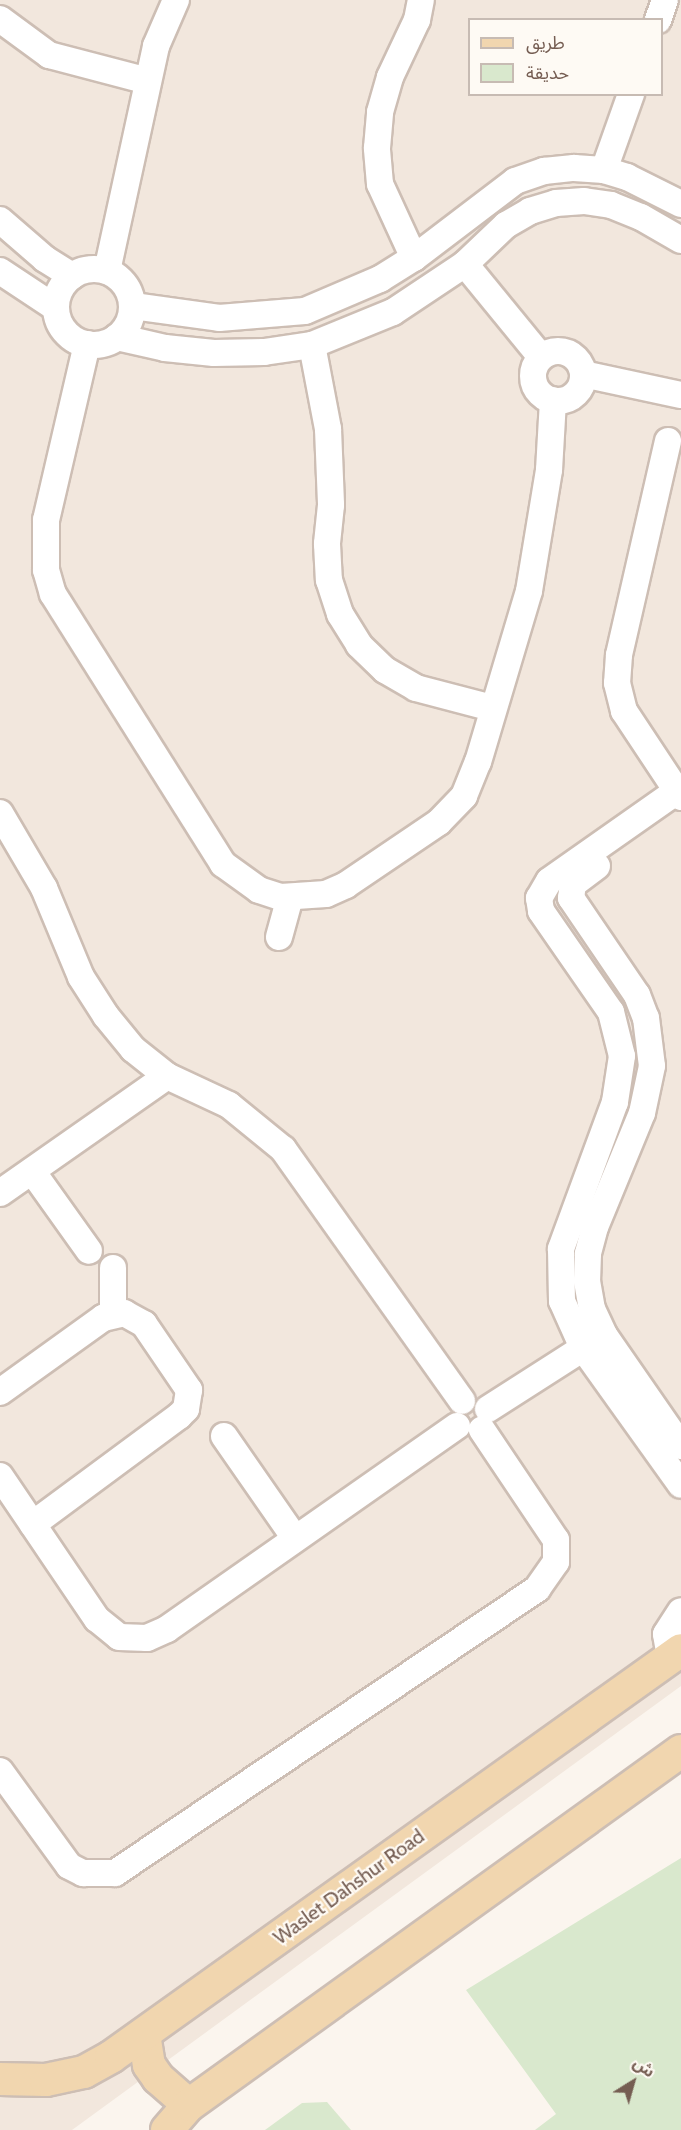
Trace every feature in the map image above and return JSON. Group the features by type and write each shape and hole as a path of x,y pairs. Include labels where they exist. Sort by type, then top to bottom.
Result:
{"main road":[{"name":"Waslet Dahshur Road","path":"0,2079 46,2080 84,2072 144,2034 676,1654"},
{"path":"167,2130 189,2105 681,1751"},
{"path":"144,2034 149,2066 158,2078 189,2105"}],"street":[{"path":"107,271 148,81 163,24 176,0"},
{"path":"414,258 380,184 377,148 380,112 390,77 417,20 421,0"},
{"path":"659,18 665,0"},
{"path":"0,20 49,55 148,81"},
{"path":"604,171 630,96"},
{"path":"133,306 219,318 305,311 344,297 414,258 515,181 544,171 574,168 604,171 627,177 681,204"},
{"path":"117,338 129,323 133,306 125,284 107,271 83,270 72,276 63,285 56,309 62,327 87,344 117,338 165,348 214,353 312,345 393,312 465,264 506,225 530,211 556,203 584,201 611,205 641,217 681,240"},
{"path":"0,220 37,252 72,276"},
{"path":"465,264 541,357"},
{"path":"1,274 56,309"},
{"path":"87,344 46,520 44,553 53,594 223,864 259,890 290,897 326,894 346,885 452,810 472,779 529,591 549,470 553,400"},
{"path":"312,345 328,429 331,506 327,544 329,580 340,614 359,645 385,670 416,688 492,708"},
{"path":"564,351 577,360 583,374 578,391 562,400 553,400 538,390 534,382 536,364 541,357 564,351"},
{"path":"583,374 681,395"},
{"path":"668,441 617,669 624,711 678,790 577,880 570,893 637,995 651,1042 652,1066 645,1102 588,1254 587,1281 592,1309 593,1341 681,1485"},
{"path":"0,813 44,888 81,977 133,1049 167,1076 229,1105 283,1149 462,1401"},
{"path":"628,836 549,881 539,898 541,911 599,991 619,1034 621,1080 561,1249 559,1275 567,1317 593,1341 681,1446"},
{"path":"279,937 290,897"},
{"path":"0,1193 167,1076"},
{"path":"32,1171 89,1251"},
{"path":"583,1183 610,1192"},
{"path":"112,1268 113,1313"},
{"path":"0,1392 113,1313 135,1317 144,1324 189,1390 186,1409 33,1524"},
{"path":"0,1771 69,1866 99,1875 115,1873 537,1589 556,1562 556,1540 485,1420 477,1399 462,1401 453,1415 457,1426 468,1433 485,1420 593,1341"},
{"path":"0,1476 97,1619 119,1637 133,1640 147,1638 167,1629 457,1426"},
{"path":"225,1436 295,1538"},
{"path":"676,1654 666,1634 681,1611"}],"shaded area":[{"path":"0,0 681,0 681,1686 72,2130 0,2130"}],"green space":[{"path":"681,1858 681,2130 535,2130 556,2114 466,1990"},
{"path":"327,2102 351,2130 265,2130 302,2103"}]}
